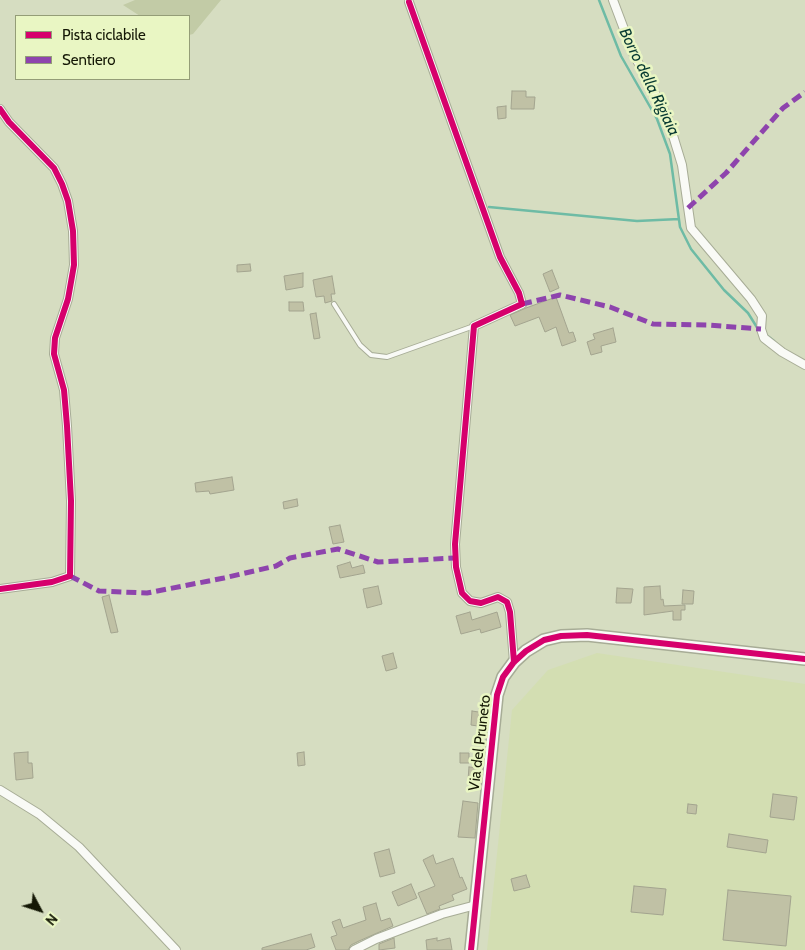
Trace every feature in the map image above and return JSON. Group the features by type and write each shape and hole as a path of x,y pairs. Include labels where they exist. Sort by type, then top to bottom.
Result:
{"street":[{"path":"613,0 633,53 667,116 682,165 691,228 751,298 762,316 764,338 782,352 805,365"},
{"path":"409,1 500,256 522,304 474,326 455,544 456,566 462,593 470,601 481,603 498,597 507,602 510,612 514,662"},
{"path":"0,109 9,122 54,168 62,184 68,201 73,231 74,265 68,299 55,338 54,354 64,390 67,426 70,576 52,582 0,590"},
{"name":"Via del Pruneto","path":"471,950 496,695 503,678 514,662 526,651 544,640 561,636 588,635 805,659"},
{"path":"0,790 39,814 78,847 176,950"},
{"path":"354,950 376,939 442,914 476,905"}],"lane":[{"path":"334,304 360,345 372,355 387,357 474,326"}],"shaded area":[{"path":"135,0 221,0 193,34 190,35 190,15 138,15 123,5"},
{"path":"597,653 805,684 805,950 487,950 512,710 548,670"}],"building":[{"path":"512,91 526,91 526,97 535,97 534,109 511,109"},
{"path":"506,106 506,118 498,119 497,107"},
{"path":"250,264 251,271 237,272 237,265"},
{"path":"552,270 559,288 550,292 543,274"},
{"path":"303,273 303,287 286,290 284,276"},
{"path":"332,276 335,294 331,294 332,301 325,303 324,296 316,297 313,280"},
{"path":"556,297 569,333 573,332 576,341 562,346 556,327 545,332 539,317 515,326 510,315"},
{"path":"289,302 303,302 304,311 289,311"},
{"path":"316,313 320,338 314,339 310,314"},
{"path":"613,328 616,342 601,346 602,352 591,355 587,342 595,339 593,334"},
{"path":"232,477 234,490 210,494 209,491 196,492 195,483"},
{"path":"297,499 298,506 284,509 283,502"},
{"path":"340,525 344,542 333,544 329,527"},
{"path":"350,562 352,568 363,565 365,573 340,578 337,566"},
{"path":"378,586 382,604 367,608 363,589"},
{"path":"660,586 661,600 663,599 664,606 685,605 685,610 681,610 681,620 673,620 673,611 644,615 644,587"},
{"path":"617,588 633,589 631,603 616,603"},
{"path":"683,590 694,591 693,604 682,604"},
{"path":"109,595 118,632 111,633 102,597"},
{"path":"470,612 472,620 497,612 501,627 481,633 480,629 461,634 456,616"},
{"path":"393,653 397,668 386,671 382,656"},
{"path":"472,711 485,713 484,727 471,725"},
{"path":"28,752 28,763 32,763 33,778 16,780 14,753"},
{"path":"304,752 305,765 298,766 297,753"},
{"path":"460,753 469,753 469,763 460,763"},
{"path":"469,767 480,768 479,781 468,780"},
{"path":"773,794 797,797 794,820 770,817"},
{"path":"463,801 478,803 475,838 458,837"},
{"path":"688,804 697,805 696,814 687,813"},
{"path":"729,834 768,840 766,853 727,847"},
{"path":"389,849 395,873 380,877 374,853"},
{"path":"433,855 436,864 453,858 460,878 462,877 467,889 452,895 454,900 439,906 440,909 427,914 418,893 435,886 423,860"},
{"path":"526,875 530,887 514,891 511,879"},
{"path":"411,884 417,898 398,906 392,892"},
{"path":"634,886 666,889 663,915 631,912"},
{"path":"728,890 791,896 786,946 723,940"},
{"path":"376,903 381,921 390,918 393,926 351,945 348,950 336,950 331,937 337,935 332,922 340,919 343,928 366,920 363,907"},
{"path":"311,934 315,947 306,950 262,950 262,948"},
{"path":"394,938 395,948 379,950 379,944"},
{"path":"437,938 437,941 450,938 452,950 427,950 426,940"}],"waterway":[{"name":"Borro della Rigiaia","path":"599,0 621,56 657,119 670,154 680,227 691,249 724,290 748,313 758,329"},
{"path":"489,207 637,221 679,219"},
{"name":"Borro della Rigiaia","path":"765,334 774,341"}],"marked path":[{"path":"688,208 726,173 783,108 805,92"},
{"path":"522,304 560,295 610,307 653,324 761,329"},
{"path":"70,576 99,591 147,593 224,578 276,566 290,558 338,549 378,562 455,558"}],"cycle path":[{"path":"409,2 500,257 519,293 522,304 474,326 455,544 456,567 462,593 470,601 481,603 498,597 507,602 510,612 514,662"},
{"path":"0,109 9,122 54,168 62,184 68,201 73,231 74,265 68,299 55,338 54,354 64,390 67,426 71,501 70,576 52,582 0,589"},
{"path":"471,950 497,695 503,677 514,662 526,651 544,640 561,636 587,635 805,659"}]}
